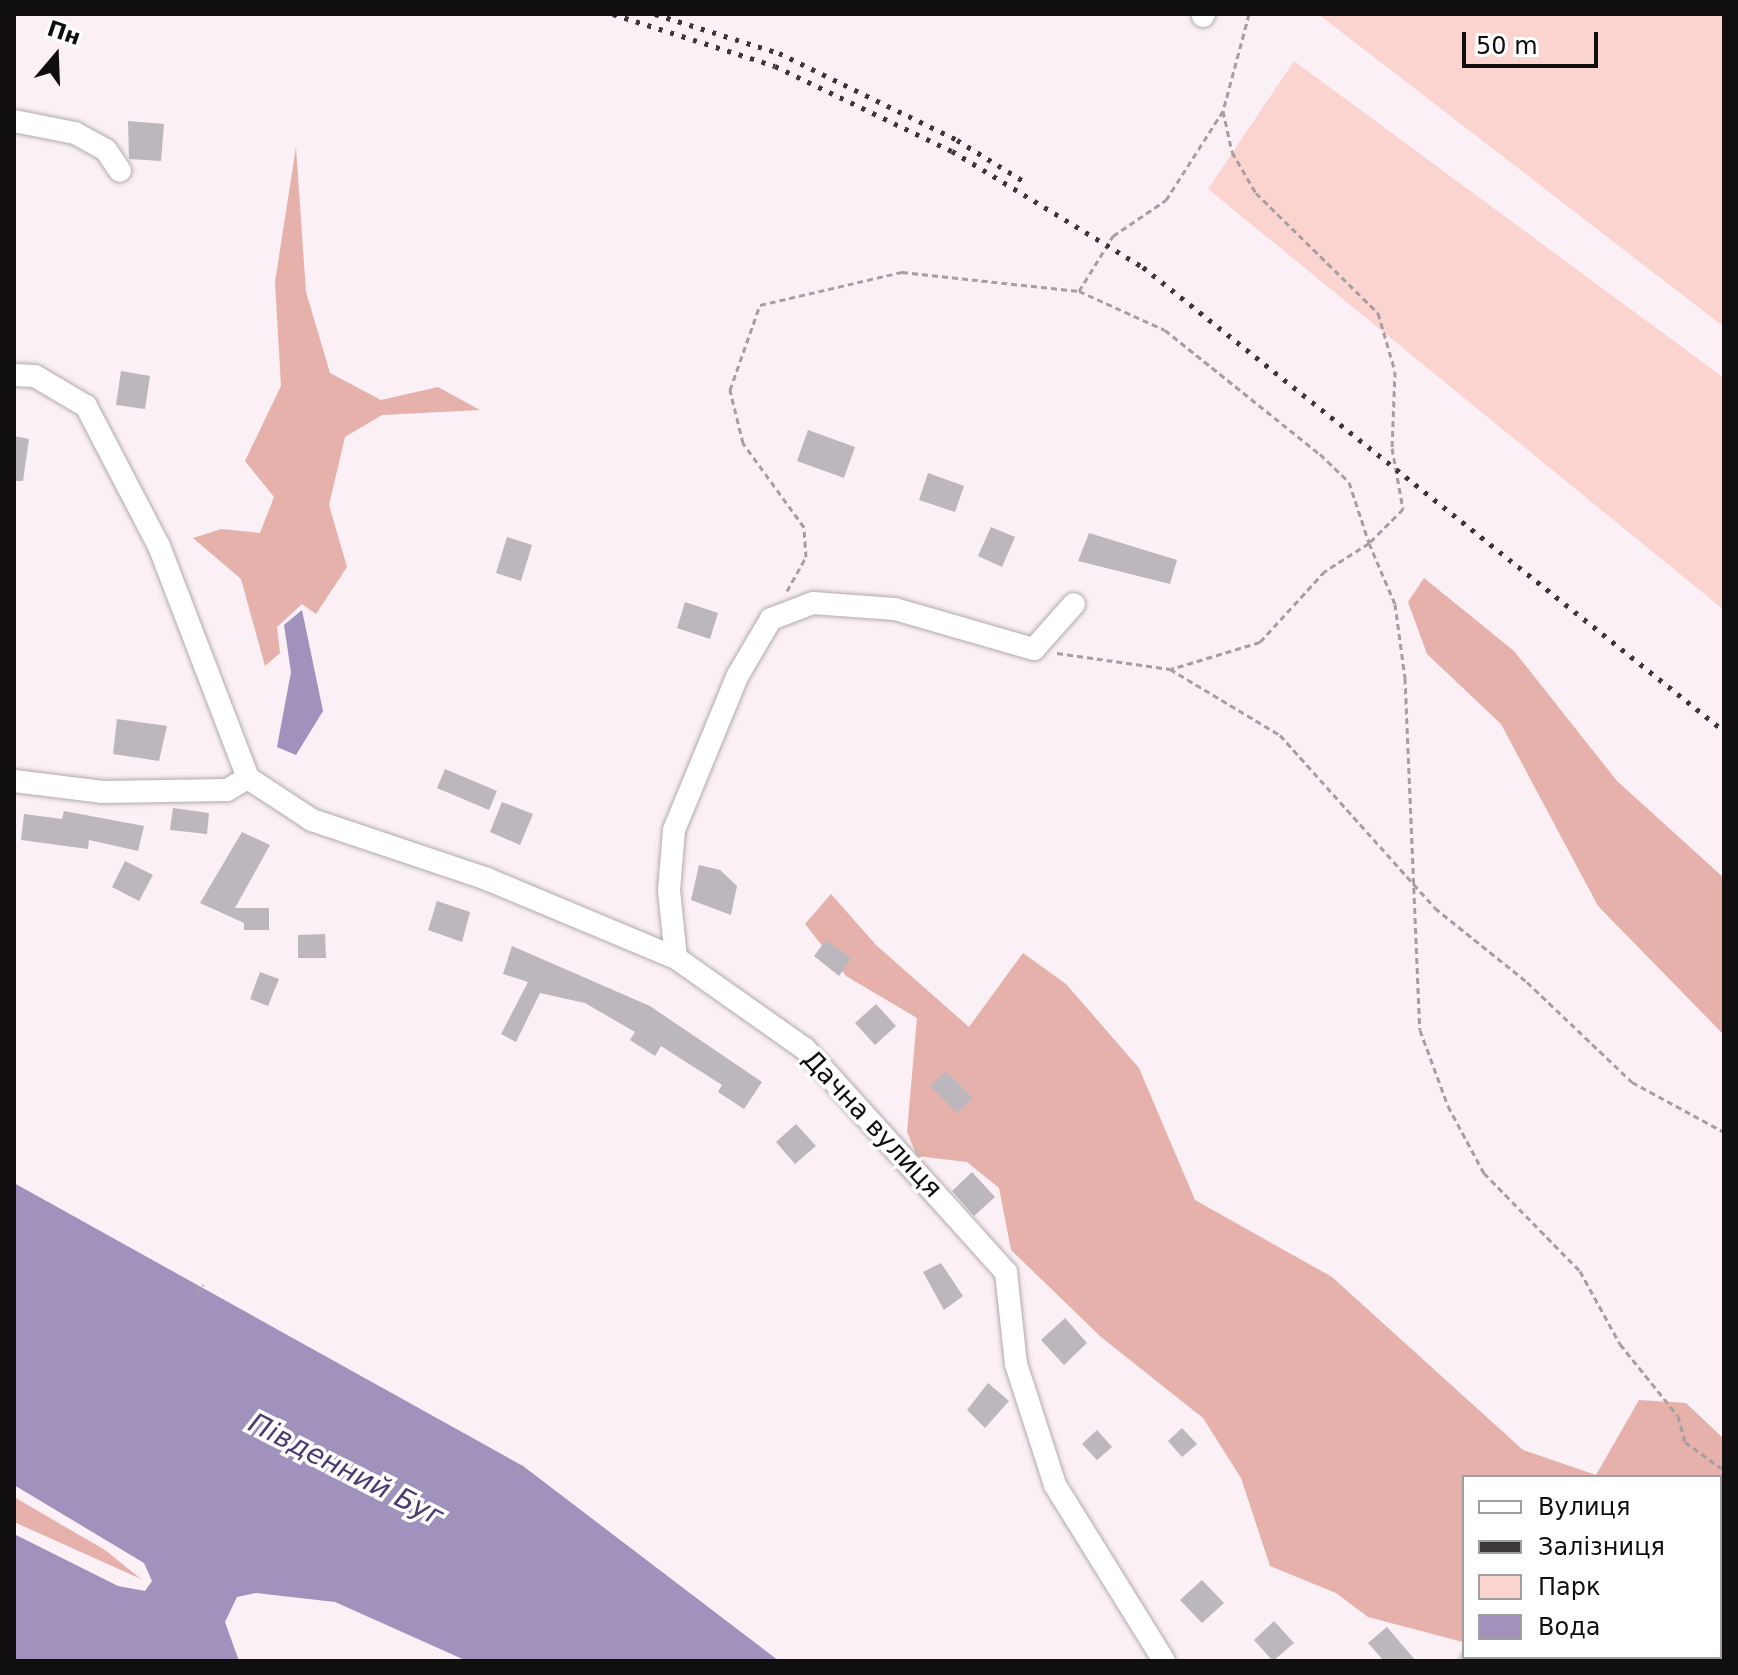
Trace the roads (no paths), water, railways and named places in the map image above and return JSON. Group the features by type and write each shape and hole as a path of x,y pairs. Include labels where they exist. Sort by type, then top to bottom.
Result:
{"street":[{"path":"14,121 75,133 106,150 120,171"},
{"path":"14,375 35,376 86,406 159,546 248,778 227,790 103,792 14,781"},
{"path":"676,958 669,890 674,830 738,675 771,619 813,603 895,609 1034,649 1074,604"},
{"name":"Дачна вулиця","path":"248,778 312,820 487,879 676,958 805,1049 1006,1272 1016,1364 1055,1485 1164,1661"}],"water":[{"path":"302,610 323,711 296,755 277,747 291,672 284,625"},
{"name":"Південний Буг","path":"14,1183 523,1466 779,1661 467,1661 335,1602 256,1593 237,1597 225,1622 239,1661 14,1661 14,1534 118,1586 145,1591 152,1581 144,1563 14,1485"}],"railway":[{"path":"613,14 775,66 952,151 1143,267 1724,731"},
{"path":"655,14 779,53 957,140 1025,182"}]}
